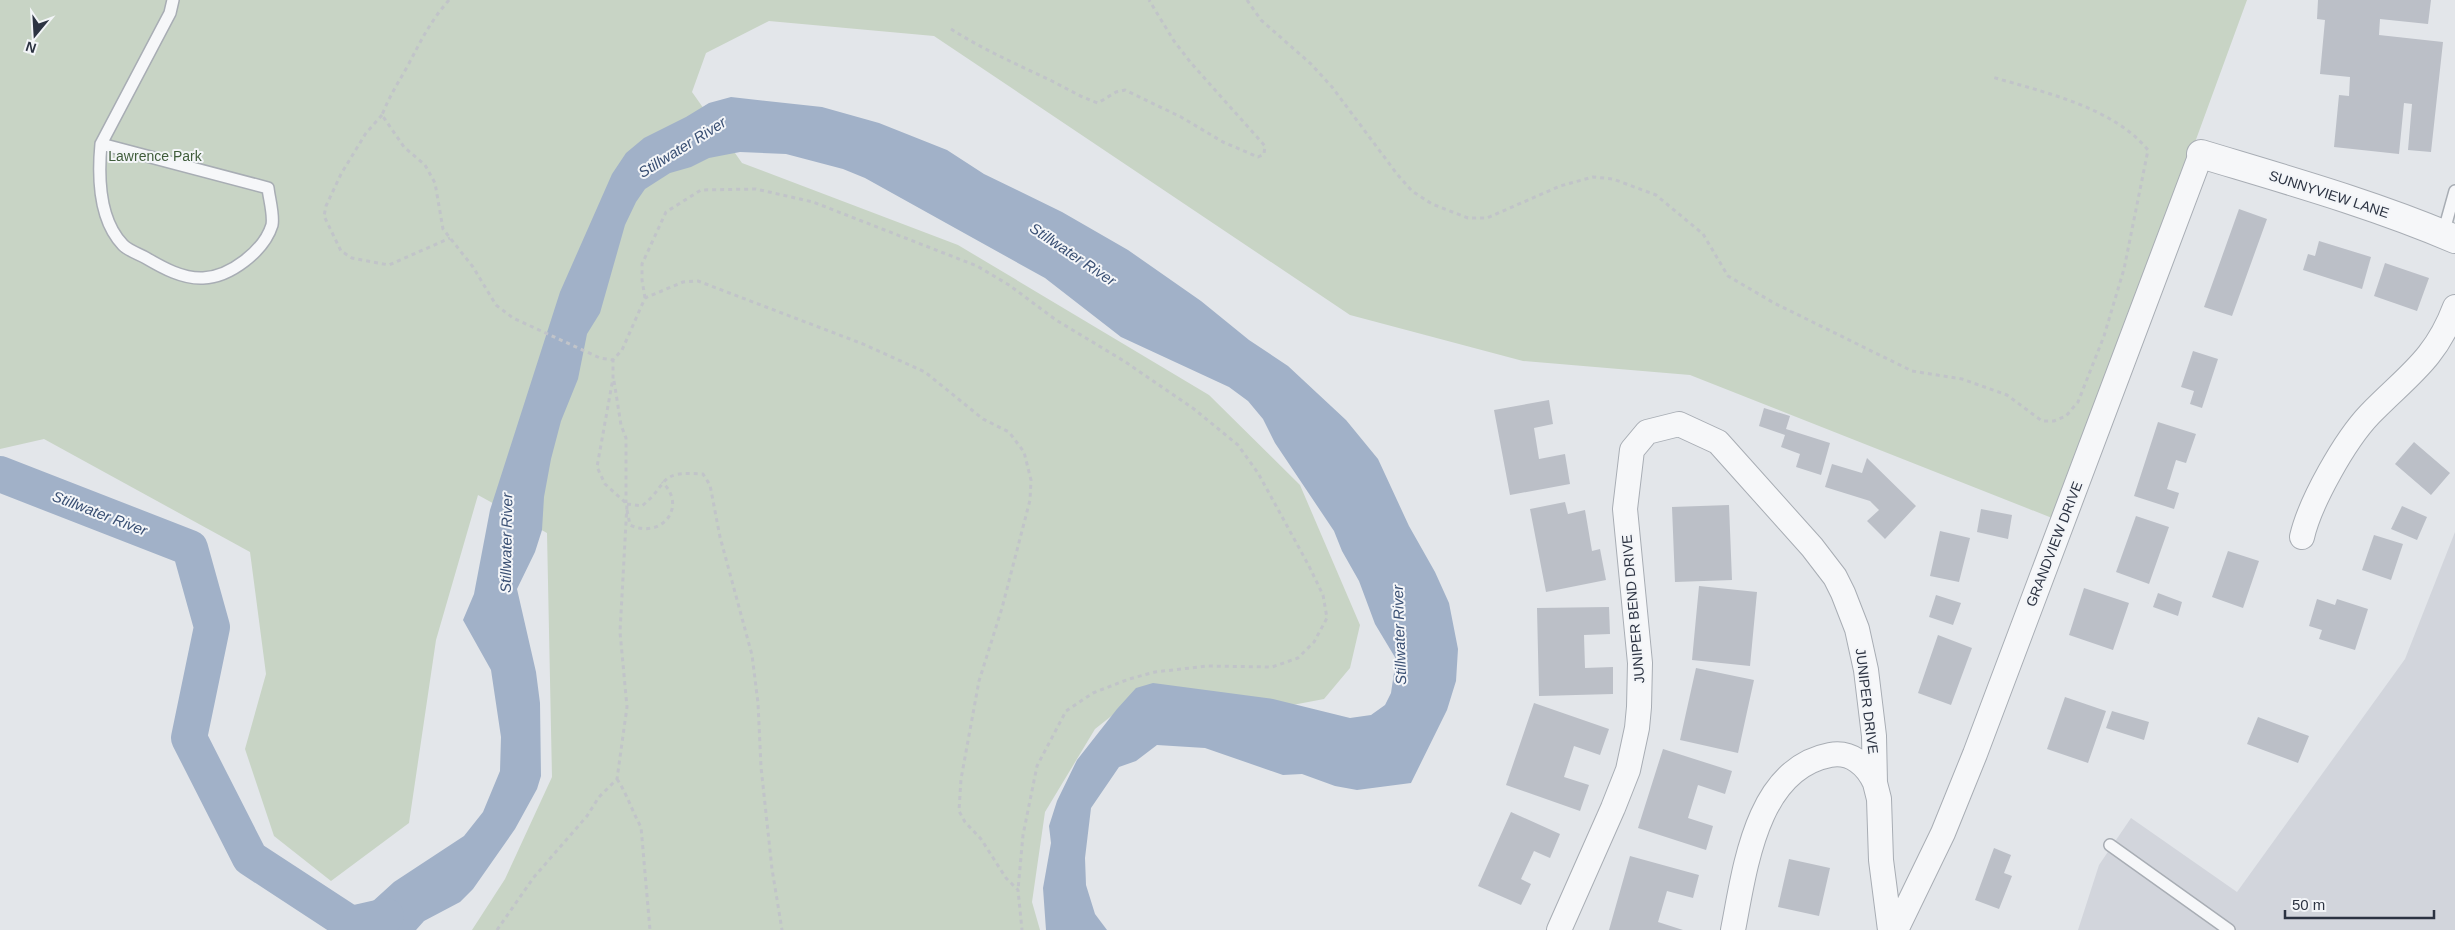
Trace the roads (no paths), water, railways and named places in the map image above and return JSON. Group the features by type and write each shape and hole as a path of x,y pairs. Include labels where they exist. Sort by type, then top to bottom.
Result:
{"street":[{"name":"SUNNYVIEW LANE","path":"2202,154 2345,198 2449,237"},
{"name":"GRANDVIEW DRIVE","path":"1896,930 1942,833 1975,754 2202,154"},
{"path":"2302,537 2311,509 2358,429 2435,349 2455,307"},
{"name":"JUNIPER DRIVE","path":"1679,424 1718,442 1812,547 1835,577 1851,610 1866,670 1874,736 1875,783 1879,799 1881,860 1890,930"},
{"name":"JUNIPER BEND DRIVE","path":"1559,930 1614,808 1628,770 1637,728 1640,707 1640,663 1624,509 1632,450 1648,432 1679,424"},
{"path":"1733,930 1757,828 1764,812 1782,784 1806,763 1833,754 1846,755 1856,759 1865,766 1875,783"}],"lane":[{"path":"100,144 268,188 272,224 257,251 236,268 204,278 181,275 124,246 111,226 105,208 99,174 100,144 170,12 174,0"},
{"path":"2449,237 2455,191"},
{"path":"2110,845 2228,930"}],"water":[{"path":"731,97 822,107 879,123 947,150 984,174 1062,212 1128,250 1201,301 1249,340 1288,366 1346,420 1378,459 1409,526 1435,572 1449,603 1458,649 1456,681 1447,710 1411,783 1357,790 1335,786 1302,774 1283,775 1205,748 1157,745 1136,761 1119,767 1091,808 1085,858 1086,885 1095,914 1107,930 1046,930 1043,888 1051,843 1049,826 1057,801 1077,760 1136,688 1153,683 1273,699 1350,718 1371,715 1385,705 1391,693 1396,659 1375,624 1359,581 1342,551 1334,531 1275,443 1263,419 1248,401 1229,387 1121,337 1045,278 865,178 843,169 786,154 740,152 709,158 691,167 670,173 645,189 636,202 625,225 600,313 587,334 578,379 561,421 551,459 544,497 542,530 535,552 517,589 536,672 540,703 541,776 537,789 515,829 473,889 460,902 424,921 416,930 331,930 329,925 355,907 372,902 394,882 464,836 483,812 500,771 501,737 491,670 463,620 474,594 490,510 560,292 612,174 626,153 644,138 709,103"}],"waterway":[{"name":"Stillwater River","path":"0,474 190,548 212,627 189,738 250,858 351,924 386,916"}],"park label":[{"name":"Lawrence Park","path":"155,156"}]}
